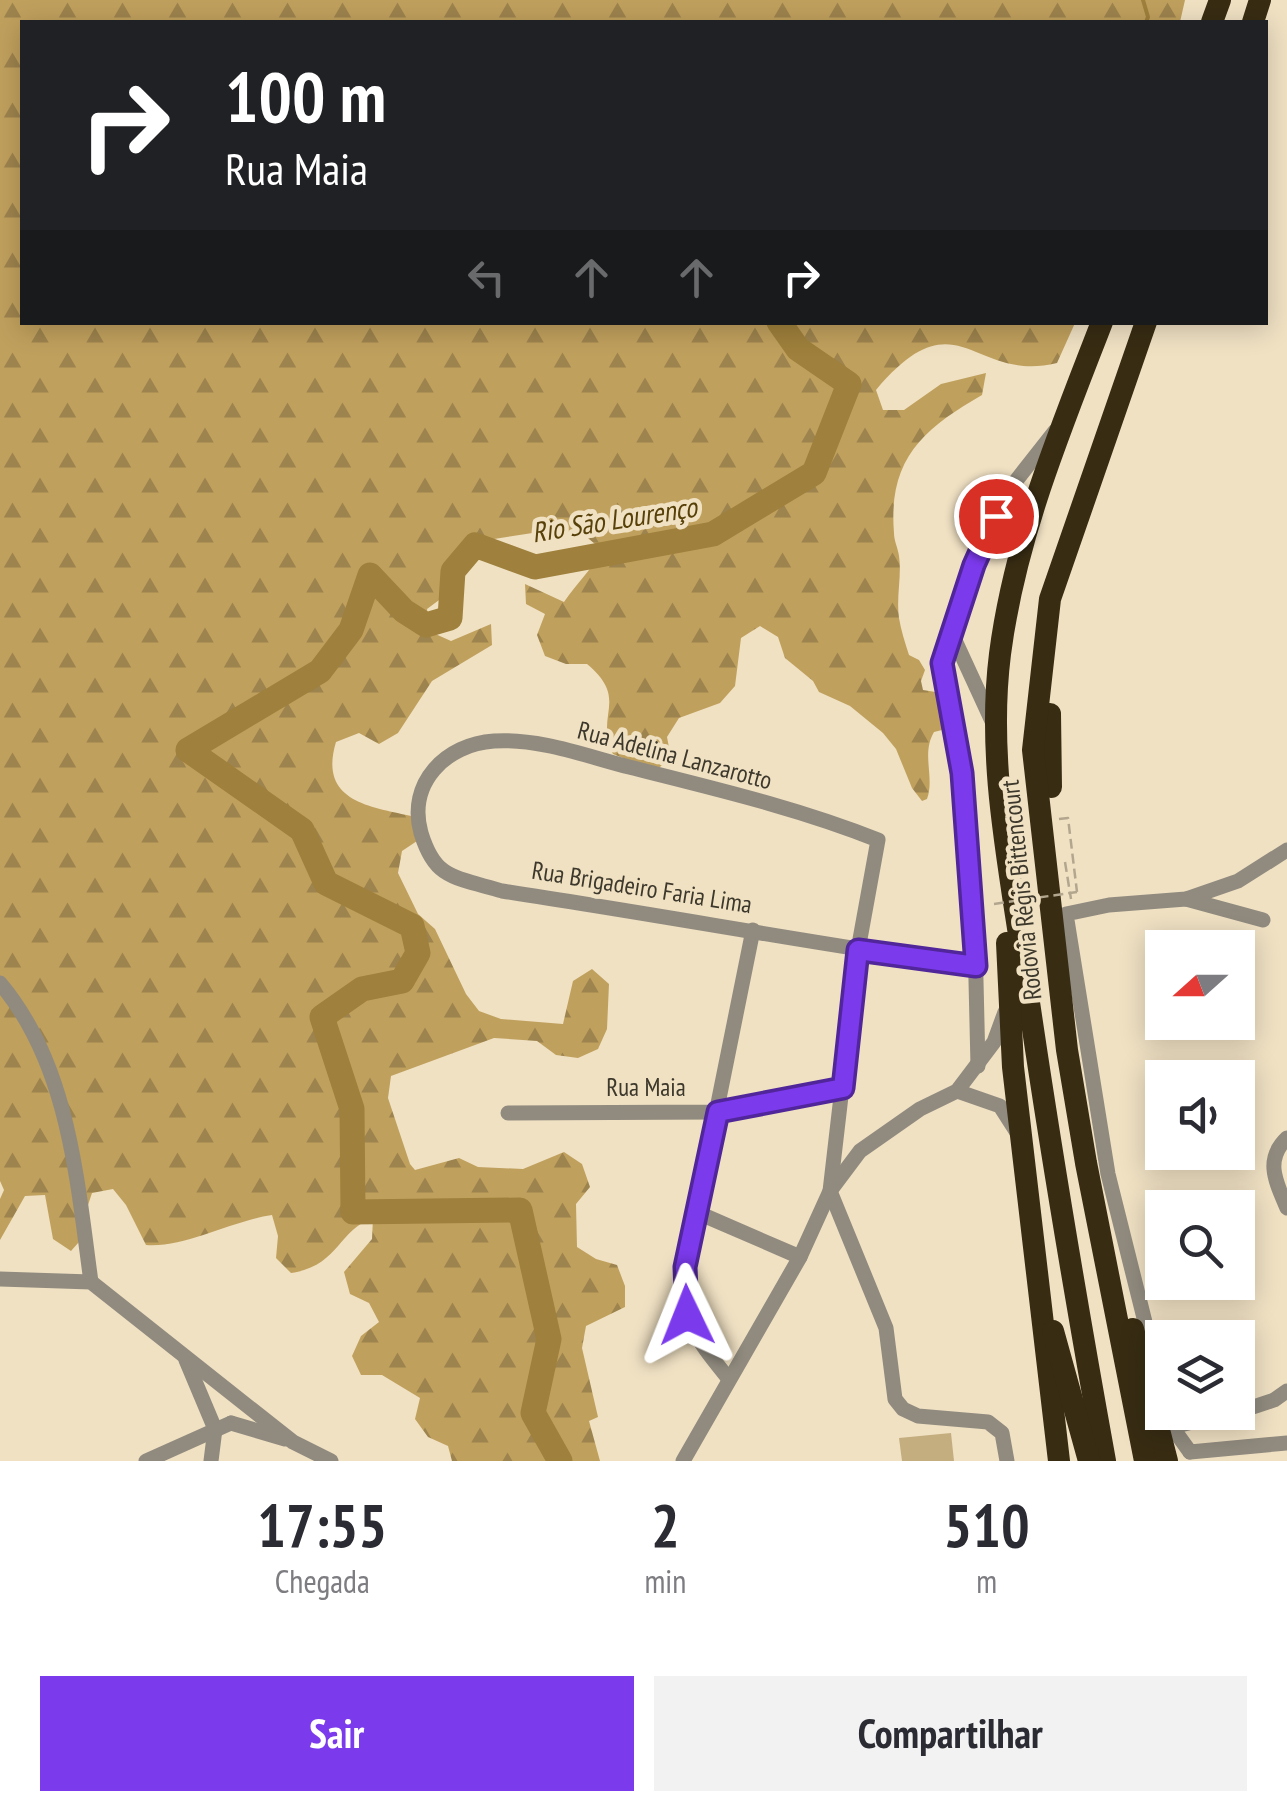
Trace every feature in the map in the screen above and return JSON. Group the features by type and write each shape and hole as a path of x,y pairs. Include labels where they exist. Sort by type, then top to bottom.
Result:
{"highway":[{"name":"Rodovia Régis Bittencourt","path":"1101,325 1036,498 1013,574 994,726 1000,805 1048,1140 1105,1461"},
{"name":"Rodovia Régis Bittencourt","path":"1145,325 1050,599 1032,750 1067,1050 1145,1461"},
{"path":"1070,913 1052,800 1049,750 1051,687 1074,528"},
{"path":"1000,805 998,846 1022,1155 1059,1461"},
{"path":"1086,1163 1102,1194 1168,1461"},
{"path":"1032,1255 1089,1461"}],"street":[{"path":"978,1066 976,966 962,773 942,663 974,565 1008,492 1064,420"},
{"path":"952,634 994,726"},
{"name":"Rua Adelina Lanzarotto","path":"456,750 493,741 536,744 725,792 878,840 858,950"},
{"name":"Rua Brigadeiro Faria Lima","path":"456,750 432,770 419,800 418,820 426,849 442,871 502,890 976,966"},
{"path":"1145,1322 1108,1174 1070,913 1110,904 1186,899 1238,881 1287,850"},
{"path":"1186,899 1263,920"},
{"path":"728,1378 696,1338 687,1315 685,1267 753,930"},
{"path":"858,950 830,1191 886,1328 895,1398 903,1409 918,1416 988,1422 1002,1434 1007,1461"},
{"path":"0,983 16,1002 53,1080 73,1148 91,1282"},
{"path":"683,1461 800,1257 830,1191 860,1151 920,1108 956,1091 994,1042 1010,1000"},
{"name":"Rua Maia","path":"508,1113 718,1112 843,1088"},
{"path":"956,1091 1000,1106 1016,1131 1022,1155"},
{"path":"1287,1138 1273,1156 1272,1170 1287,1208"},
{"path":"696,1212 800,1257"},
{"path":"0,1278 91,1282 294,1442 331,1461"},
{"path":"184,1356 224,1426"},
{"path":"1255,1406 1287,1391"},
{"path":"212,1459 238,1398"},
{"path":"146,1461 224,1426 294,1442"},
{"path":"1175,1430 1188,1456 1287,1443"}],"path":[{"path":"994,904 1078,892 1068,818 1059,819"},
{"path":"1064,856 1070,913"}],"green space":[{"path":"0,0 1185,0 1180,20 20,20 20,325 1074,325 1057,363 1028,366 1004,362 947,344 927,348 904,362 876,390 883,410 904,410 941,384 986,373 982,395 927,434 904,466 897,485 894,536 900,564 900,623 909,655 919,660 925,670 923,690 948,694 954,708 946,729 934,732 930,740 927,799 922,801 912,788 896,749 883,733 850,706 819,692 813,681 785,658 778,637 760,626 741,638 735,686 720,703 679,718 667,737 671,758 655,771 613,754 608,740 607,688 587,664 566,664 545,656 537,635 545,614 526,604 525,584 564,602 601,549 583,534 539,532 475,542 462,583 427,609 431,632 451,641 491,624 492,645 432,681 398,733 379,744 359,733 336,742 332,763 335,779 343,791 369,806 420,818 420,839 402,851 398,873 418,914 435,929 466,994 479,1011 501,1019 563,1024 573,981 592,969 609,984 607,1029 598,1049 578,1058 556,1055 537,1041 494,1038 391,1076 388,1098 415,1170 459,1158 478,1167 523,1169 564,1152 582,1164 590,1187 576,1204 577,1247 596,1259 617,1265 625,1286 625,1307 586,1326 582,1348 598,1417 589,1421 600,1461 452,1461 448,1446 428,1437 415,1419 420,1398 382,1375 361,1375 352,1356 361,1336 379,1322 369,1303 350,1294 344,1272 372,1239 373,1218 352,1231 319,1263 291,1273 276,1258 278,1236 272,1215 176,1242 146,1245 126,1205 113,1189 92,1193 85,1214 86,1234 71,1251 53,1239 45,1195 25,1196 0,1240 0,1199 4,1190 0,1181"}],"shaded area":[{"path":"951,1433 954,1461 902,1461 899,1438"}],"waterway":[{"name":"Rio São Lourenço","path":"1143,0 1147,20"},
{"name":"Rio São Lourenço","path":"560,1461 533,1413 549,1339 520,1210 353,1212 352,1109 322,1017 362,989 402,981 418,953 412,926 326,883 302,830 188,750 320,671 351,630 370,575 404,611 426,625 450,618 453,571 475,545 535,567 713,534 814,473 849,384 798,349 781,325"}],"route":[{"path":"687,1315 685,1267 718,1112 843,1088 858,950 976,966 962,773 942,663 974,565 996,516"}]}
